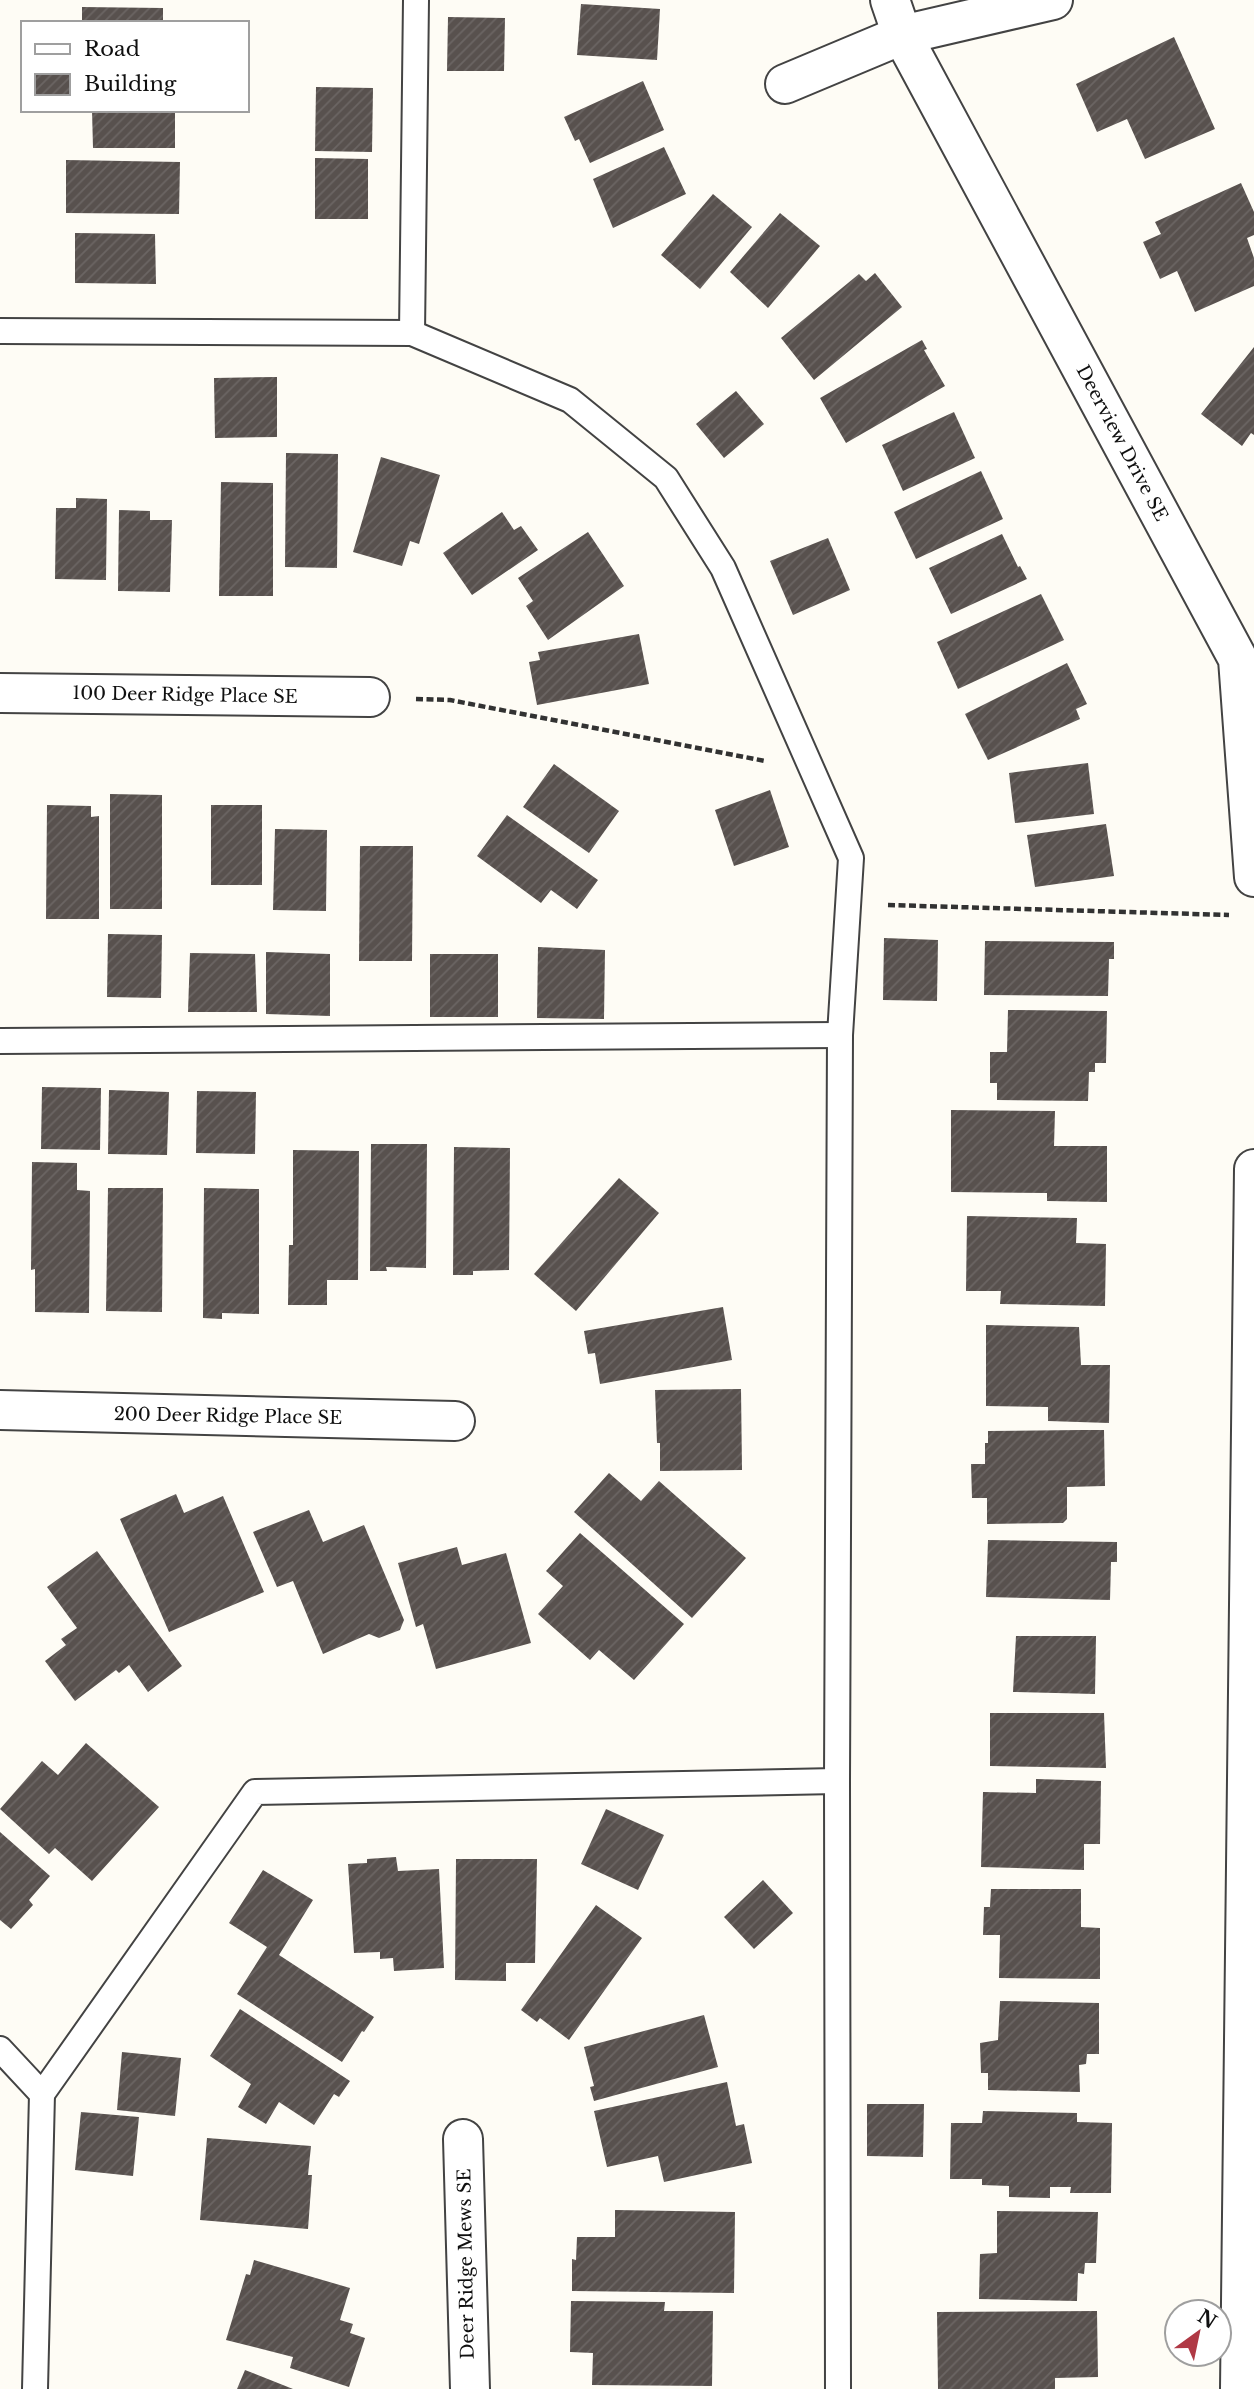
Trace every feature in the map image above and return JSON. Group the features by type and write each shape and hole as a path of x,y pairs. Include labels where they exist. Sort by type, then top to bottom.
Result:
{"street":[{"path":"785,84 896,17 1053,0"},
{"name":"Deerview Drive SE","path":"896,17 1246,658 1254,877"},
{"name":"100 Deer Ridge Place SE","path":"0,693 370,697"},
{"path":"1240,2389 1254,1169"},
{"name":"200 Deer Ridge Place SE","path":"0,1410 455,1421"},
{"name":"Deer Ridge Mews SE","path":"463,2139 470,2389"}],"lane":[{"path":"412,333 416,0"},
{"path":"0,331 412,333 570,400 666,478 723,568 851,858 840,1035 838,2389"},
{"path":"0,1041 840,1035"},
{"path":"35,2389 42,2094 255,1791 837,1781"},
{"path":"0,2049 42,2094"}],"path":[{"path":"370,697 450,700 773,763 802,752"},
{"path":"850,904 1240,915"}],"building":[{"path":"581,4 660,9 657,60 577,55"},
{"path":"82,7 163,8 163,21 82,21"},
{"path":"448,17 505,18 504,71 447,71"},
{"path":"1174,37 1215,129 1145,159 1127,119 1097,132 1076,84"},
{"path":"643,81 664,130 590,163 579,139 575,141 564,117"},
{"path":"316,87 373,88 372,152 315,151"},
{"path":"92,112 175,112 175,148 93,148"},
{"path":"664,147 686,194 613,228 593,179"},
{"path":"315,158 368,159 368,219 315,219"},
{"path":"66,160 180,162 179,214 66,213"},
{"path":"1241,183 1254,212 1254,235 1247,238 1254,258 1254,286 1195,312 1177,271 1160,279 1143,242 1161,234 1155,222"},
{"path":"713,194 752,227 700,289 661,255"},
{"path":"780,213 820,246 768,308 730,272"},
{"path":"75,233 155,234 156,284 75,283"},
{"path":"875,273 902,307 814,380 781,338 859,274 866,281"},
{"path":"922,340 927,349 924,350 945,386 846,443 820,398"},
{"path":"1254,347 1254,435 1251,433 1242,446 1201,414"},
{"path":"277,377 277,437 215,438 214,378"},
{"path":"736,391 764,424 724,458 696,424"},
{"path":"954,412 975,458 903,491 882,445"},
{"path":"286,453 338,454 337,568 285,567"},
{"path":"381,457 440,475 419,544 410,541 402,566 353,552"},
{"path":"981,471 1003,519 916,559 894,512"},
{"path":"221,482 273,483 273,596 219,596"},
{"path":"76,498 107,499 106,580 55,579 56,508 76,508"},
{"path":"119,510 150,511 150,520 172,520 170,592 118,591"},
{"path":"502,512 514,530 521,526 538,550 472,595 443,553"},
{"path":"588,532 624,586 548,640 526,606 533,601 518,578"},
{"path":"1002,534 1027,579 951,614 929,568"},
{"path":"828,538 850,590 793,615 770,561"},
{"path":"1041,594 1064,640 958,689 937,642"},
{"path":"639,634 649,684 537,705 529,662 540,660 538,652"},
{"path":"1067,663 1087,704 1076,709 1080,719 988,760 965,714"},
{"path":"1088,763 1094,814 1015,823 1009,773"},
{"path":"554,764 619,811 589,853 523,807"},
{"path":"770,790 789,847 734,866 715,810"},
{"path":"110,794 162,795 162,909 110,909"},
{"path":"47,805 91,806 91,817 99,816 99,919 46,919"},
{"path":"211,805 262,805 262,885 211,885"},
{"path":"507,815 598,880 577,909 551,890 541,903 477,856"},
{"path":"1106,824 1114,876 1035,887 1027,835"},
{"path":"275,829 327,830 326,911 273,910"},
{"path":"360,846 413,846 412,961 359,961"},
{"path":"108,934 162,935 161,998 107,997"},
{"path":"884,938 938,940 937,1001 883,1000"},
{"path":"985,941 1114,942 1114,959 1109,959 1108,996 984,995"},
{"path":"538,947 605,950 604,1019 537,1018"},
{"path":"266,952 330,954 330,1016 266,1014"},
{"path":"190,953 255,954 257,1012 188,1012"},
{"path":"430,954 498,954 498,1017 430,1017"},
{"path":"1008,1010 1107,1011 1106,1063 1095,1063 1095,1072 1089,1072 1088,1101 997,1100 997,1083 990,1083 990,1052 1007,1052"},
{"path":"42,1087 101,1088 100,1150 41,1149"},
{"path":"109,1090 169,1092 167,1155 108,1154"},
{"path":"197,1091 256,1092 255,1154 196,1153"},
{"path":"951,1110 1055,1111 1054,1146 1107,1146 1107,1202 1047,1201 1047,1193 951,1192"},
{"path":"371,1144 427,1144 426,1268 386,1267 387,1271 370,1271"},
{"path":"454,1147 510,1148 509,1270 473,1271 473,1275 453,1275"},
{"path":"293,1150 359,1151 358,1280 327,1280 327,1305 288,1305 289,1245 293,1245"},
{"path":"32,1162 77,1163 77,1190 90,1191 89,1313 35,1312 35,1269 31,1270"},
{"path":"619,1178 659,1213 576,1311 534,1274"},
{"path":"108,1188 163,1188 162,1312 106,1311"},
{"path":"204,1188 259,1189 259,1314 222,1313 222,1319 203,1318"},
{"path":"967,1216 1077,1218 1076,1243 1106,1244 1105,1306 1000,1304 1001,1291 966,1291"},
{"path":"723,1307 732,1360 600,1384 595,1353 588,1354 584,1331"},
{"path":"986,1325 1079,1327 1081,1365 1110,1365 1109,1423 1048,1421 1048,1407 986,1406"},
{"path":"741,1389 742,1470 660,1471 655,1390"},
{"path":"1104,1430 1105,1486 1067,1487 1067,1519 1063,1523 987,1524 987,1498 972,1498 971,1464 985,1464 988,1431"},
{"path":"609,1473 641,1501 659,1481 746,1558 692,1618 574,1512"},
{"path":"176,1494 184,1513 223,1496 264,1592 169,1632 120,1519"},
{"path":"309,1510 323,1542 364,1525 404,1620 400,1630 379,1638 369,1634 323,1654 293,1581 277,1587 253,1532"},
{"path":"580,1533 684,1624 634,1680 599,1650 590,1660 538,1614 563,1586 546,1571"},
{"path":"988,1540 1117,1542 1117,1562 1111,1562 1110,1600 986,1597"},
{"path":"457,1547 462,1565 506,1553 531,1643 436,1669 423,1624 416,1627 398,1563"},
{"path":"97,1551 182,1666 148,1692 129,1665 119,1673 116,1670 75,1701 45,1661 66,1645 61,1639 77,1628 47,1587"},
{"path":"1016,1636 1096,1636 1095,1694 1013,1692"},
{"path":"990,1713 1104,1713 1106,1768 990,1766"},
{"path":"86,1743 159,1807 92,1881 55,1848 49,1854 0,1809 42,1761 58,1775"},
{"path":"1036,1779 1101,1781 1100,1844 1084,1844 1084,1870 981,1867 983,1792 1036,1793"},
{"path":"606,1809 664,1835 638,1890 581,1864"},
{"path":"0,1832 50,1876 29,1900 33,1905 11,1929 0,1920"},
{"path":"396,1857 398,1871 439,1869 444,1968 394,1971 393,1958 380,1959 380,1952 354,1953 348,1864 367,1863 367,1859"},
{"path":"456,1859 537,1859 535,1963 506,1963 506,1981 455,1980"},
{"path":"263,1870 313,1900 279,1955 374,2017 342,2062 237,1994 267,1947 229,1923"},
{"path":"763,1880 793,1913 754,1949 724,1917"},
{"path":"991,1889 1081,1889 1081,1927 1100,1928 1100,1979 999,1978 1000,1935 983,1935 984,1907 990,1907"},
{"path":"596,1905 642,1938 569,2040 540,2018 537,2022 521,2010"},
{"path":"1000,2001 1099,2003 1099,2054 1087,2054 1086,2064 1079,2065 1080,2092 988,2090 988,2073 981,2073 980,2043 998,2040"},
{"path":"240,2009 350,2081 339,2097 334,2094 314,2125 279,2102 266,2124 238,2107 251,2084 210,2056"},
{"path":"704,2015 718,2067 594,2101 590,2087 594,2086 584,2047"},
{"path":"122,2052 181,2058 175,2116 117,2110"},
{"path":"727,2082 736,2126 744,2124 752,2163 664,2182 658,2156 607,2167 594,2111"},
{"path":"867,2104 924,2104 923,2157 867,2156"},
{"path":"983,2111 1077,2113 1077,2122 1112,2123 1111,2193 1070,2193 1071,2187 1050,2187 1050,2198 1009,2197 1009,2186 982,2185 982,2179 950,2179 951,2123 982,2123"},
{"path":"81,2112 139,2117 133,2176 75,2170"},
{"path":"207,2138 311,2146 308,2229 200,2220"},
{"path":"615,2210 735,2212 734,2293 572,2291 572,2259 576,2260 577,2237 615,2237"},
{"path":"997,2211 1098,2212 1096,2263 1085,2263 1084,2274 1078,2273 1077,2301 979,2299 980,2254 997,2253"},
{"path":"254,2260 350,2288 340,2320 353,2324 350,2333 365,2338 349,2387 290,2368 293,2357 226,2340 246,2274 250,2275"},
{"path":"571,2301 665,2302 664,2311 713,2311 712,2386 592,2385 593,2353 570,2352"},
{"path":"1097,2311 1098,2377 1055,2378 1055,2389 938,2389 937,2312"},
{"path":"245,2370 293,2389 237,2389"}]}
